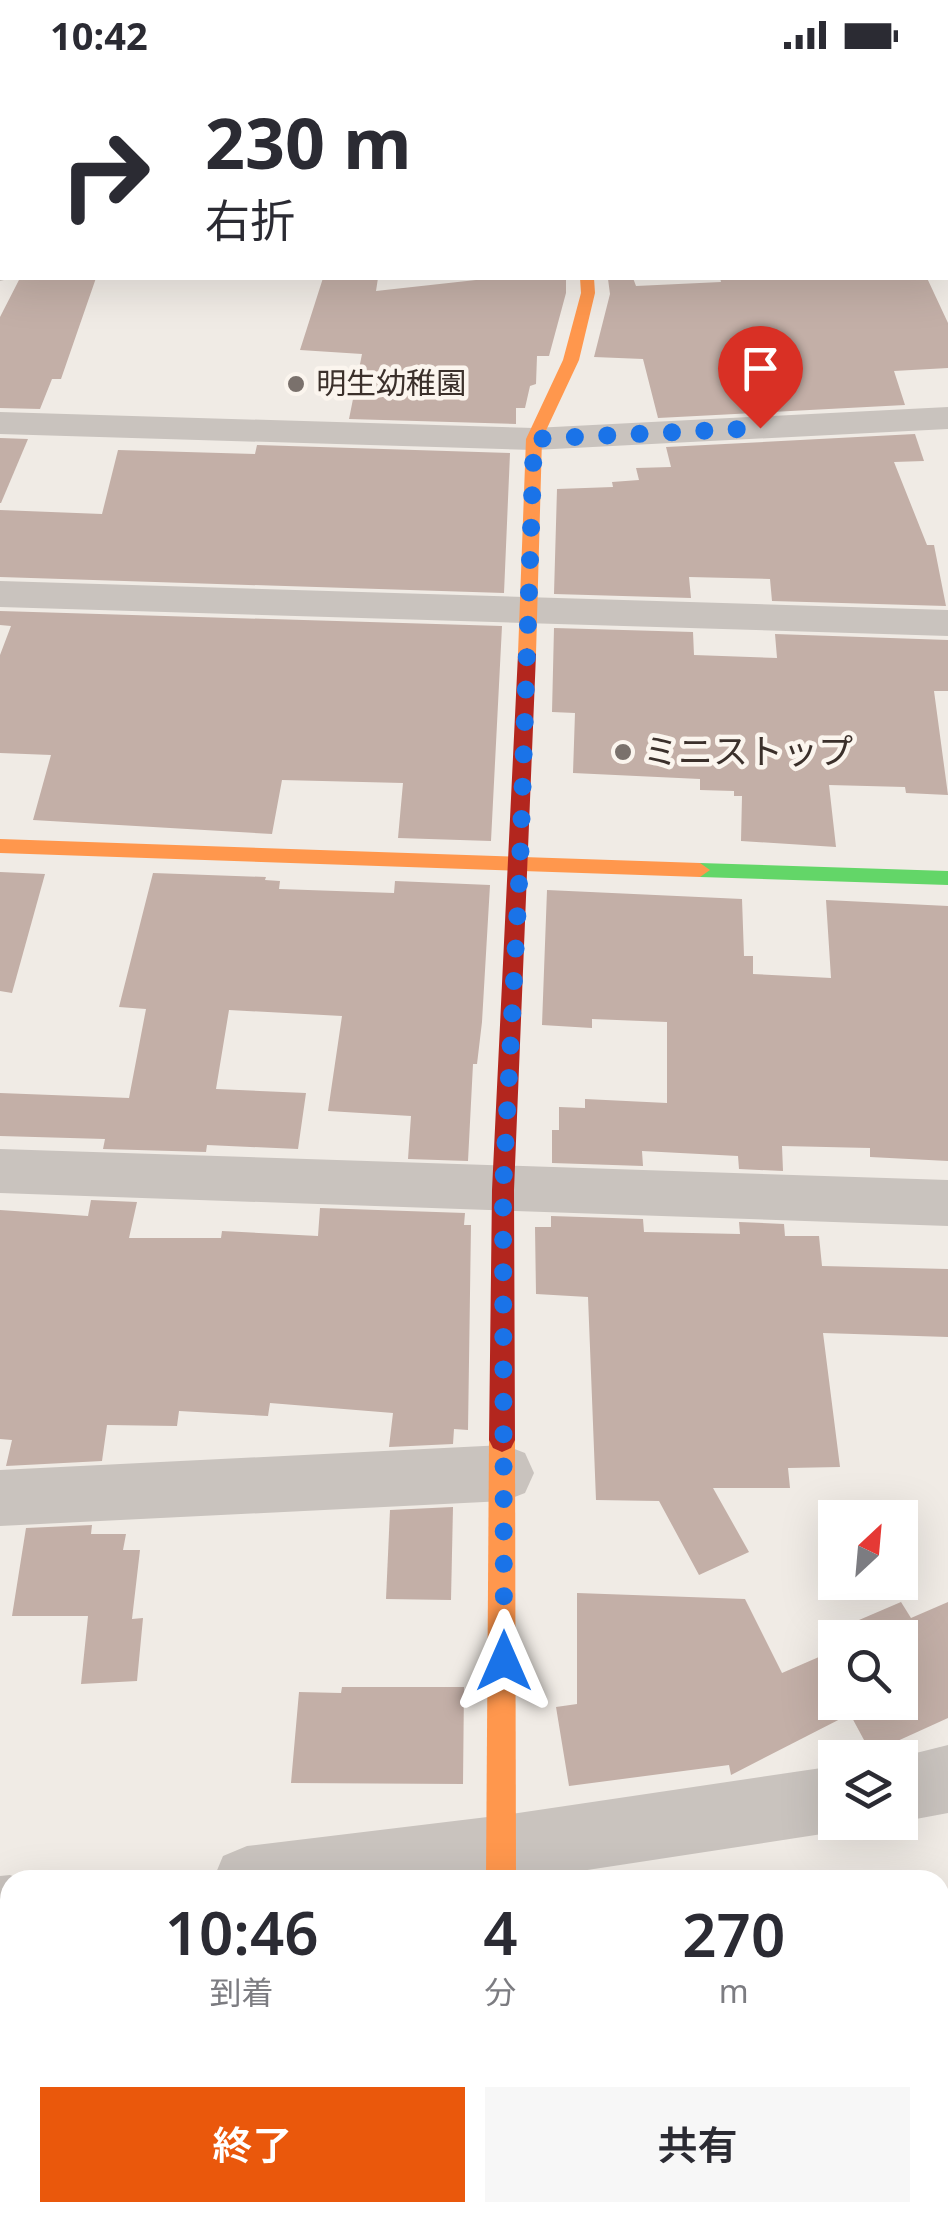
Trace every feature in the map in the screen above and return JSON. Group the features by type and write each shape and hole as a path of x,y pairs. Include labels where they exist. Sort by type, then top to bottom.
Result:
{"street":[{"path":"502,1864 503,1190 520,865 534,439 571,360 588,293 587,280"},
{"path":"0,423 534,439 948,418"},
{"path":"0,594 948,623"},
{"path":"0,846 948,878"},
{"path":"0,1171 948,1204"},
{"path":"0,1498 504,1473"},
{"path":"406,1870 502,1864 818,1802"}],"building":[{"path":"19,280 95,280 61,379 52,379 40,409 0,408 0,317"},
{"path":"322,280 378,280 376,291 476,280 566,280 549,356 537,356 536,384 530,386 525,408 516,408 516,424 349,419 362,354 300,350"},
{"path":"608,280 634,280 636,286 720,280 928,280 948,323 948,368 894,371 905,405 658,418 643,359 594,357 610,294"},
{"path":"915,434 924,461 894,462 927,545 934,545 946,606 772,601 770,579 689,577 691,598 554,594 557,489 613,487 612,482 639,480 636,468 671,467 666,447"},
{"path":"0,438 28,439 1,503 0,503"},
{"path":"257,445 510,453 504,593 0,577 0,510 102,514 118,450 255,454"},
{"path":"0,611 502,626 491,841 398,838 403,783 282,780 272,834 33,820 51,755 0,753 0,655 11,626 0,625"},
{"path":"554,628 693,632 694,655 777,658 775,634 948,640 948,691 934,691 948,795 906,793 905,787 829,785 836,847 741,841 742,796 734,796 734,791 700,790 700,779 573,773 575,713 552,712"},
{"path":"0,872 45,874 12,993 0,991"},
{"path":"153,873 266,877 265,880 280,881 279,889 394,893 395,881 490,885 468,1161 408,1159 411,1116 328,1111 342,1016 229,1010 216,1089 306,1093 298,1149 207,1145 206,1152 103,1149 105,1139 0,1136 0,1093 129,1098 146,1009 119,1007"},
{"path":"547,890 742,899 744,956 753,956 753,974 831,978 826,900 948,906 948,1161 870,1157 870,1148 782,1146 783,1171 739,1169 738,1156 642,1151 643,1166 552,1163 552,1130 559,1130 559,1107 585,1108 585,1099 667,1103 667,1022 592,1019 592,1028 542,1025"},
{"path":"91,1200 137,1202 129,1238 221,1238 222,1231 318,1236 320,1208 465,1213 464,1225 471,1225 468,1430 454,1429 453,1444 389,1447 393,1413 270,1403 268,1416 179,1411 177,1426 107,1425 102,1461 6,1466 12,1440 0,1439 0,1210 88,1216"},
{"path":"551,1216 643,1219 644,1232 740,1234 739,1222 784,1224 785,1236 819,1236 822,1266 948,1269 948,1337 823,1333 840,1467 788,1468 790,1488 713,1488 749,1552 699,1575 659,1501 596,1500 588,1297 536,1294 535,1227 551,1227"},
{"path":"453,1507 451,1600 386,1599 390,1510"},
{"path":"92,1525 91,1534 126,1534 123,1550 140,1550 132,1619 143,1618 137,1681 81,1684 88,1616 12,1616 26,1528"},
{"path":"577,1593 745,1599 782,1673 818,1657 818,1720 838,1720 731,1775 729,1765 569,1786 556,1707 577,1704"},
{"path":"901,1602 911,1618 948,1602 948,1718 900,1740 864,1740 853,1720 918,1720 918,1620 859,1620"},
{"path":"342,1687 464,1687 463,1784 291,1783 299,1692 341,1693"}],"traffic: fast":[{"path":"700,870 948,878"}],"traffic: slow":[{"path":"527,654 534,439 571,360 588,293 587,280"},
{"path":"0,846 700,870"},
{"path":"501,1870 502,1440"}],"traffic: jam":[{"path":"502,1440 503,1190 527,654"}],"place":[{"name":"明生幼稚園","path":"296,384"},
{"name":"ミニストップ","path":"623,752"}],"route":[{"path":"504,1661 503,1190 520,865 534,439 760,428"}]}
